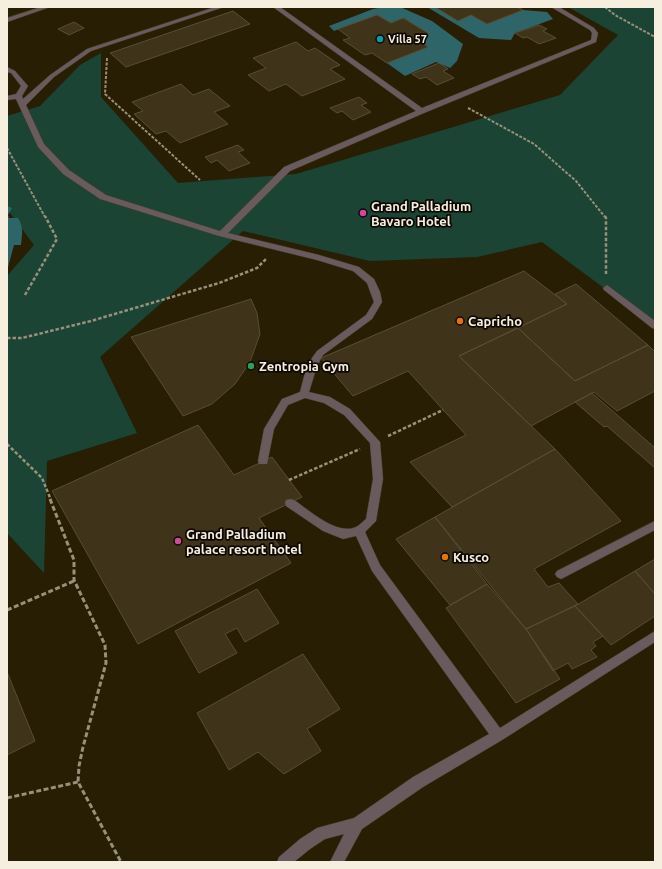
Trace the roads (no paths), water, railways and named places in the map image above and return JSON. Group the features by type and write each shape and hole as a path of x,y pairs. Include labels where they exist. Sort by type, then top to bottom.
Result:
{"street":[{"path":"7,20 47,7"},
{"path":"22,104 52,76 89,50 221,7"},
{"path":"276,7 420,111"},
{"path":"222,234 287,169 451,98 594,41 595,33 592,29 554,7"},
{"path":"7,69 13,72 25,86 23,92 18,96 7,98"},
{"path":"18,96 41,145 66,172 103,197 222,234 319,258 356,269 370,281 376,292 378,302 369,317 320,353 312,365 304,394"},
{"path":"607,288 655,326"},
{"path":"263,461 268,429 286,402 304,394 327,400 347,412 375,442 378,479 372,514 370,520 359,531 343,534 326,528 290,503"},
{"path":"561,574 655,525"},
{"path":"359,531 376,568 498,736"},
{"path":"284,862 305,844 322,833 357,824 418,782 498,736 655,636"},
{"path":"337,862 357,824"}],"water":[{"path":"400,7 432,21 463,44 457,61 450,68 436,62 405,76 387,63 428,47 414,38 427,33 404,18 391,23 377,15 334,31 329,26 373,9"},
{"path":"427,7 435,7 458,21 471,15 487,24 523,10 547,12 553,19 515,33 511,40 479,38"},
{"path":"7,206 12,208 8,215 9,218 18,218 22,231 21,245 14,245 7,271"}],"place":[{"name":"Villa 57","path":"380,39"},
{"name":"Grand Palladium Bavaro Hotel","path":"363,213"},
{"name":"Capricho","path":"460,321"},
{"name":"Zentropia Gym","path":"251,366"},
{"name":"Grand Palladium palace resort hotel","path":"178,541"},
{"name":"Kusco","path":"445,557"}]}
